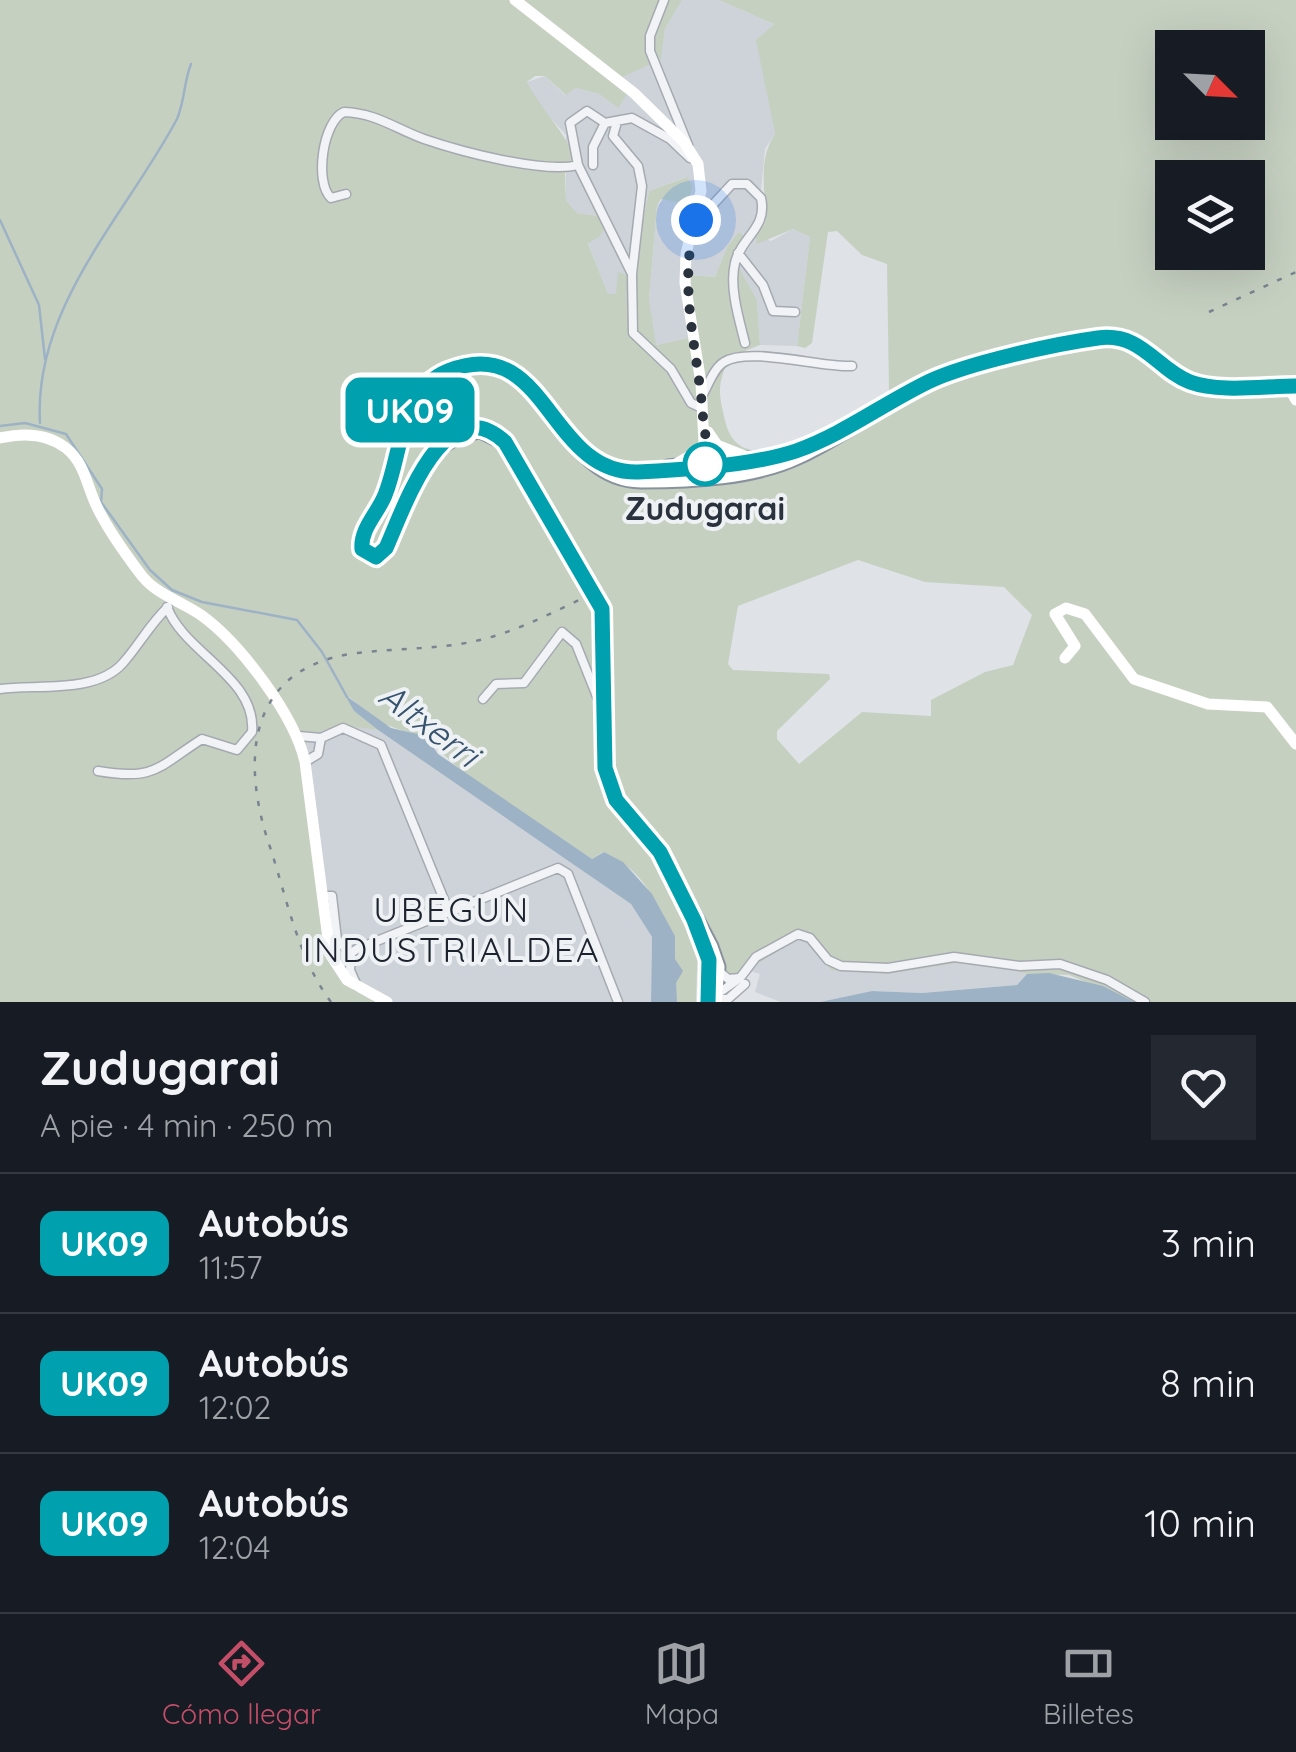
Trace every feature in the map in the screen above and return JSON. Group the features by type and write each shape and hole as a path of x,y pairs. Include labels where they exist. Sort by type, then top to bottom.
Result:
{"highway":[{"path":"708,450 716,469 758,464 830,438 942,376 1103,337 1140,345 1195,384 1293,391"},
{"path":"716,1001 713,963 694,920 660,852 616,800 605,768 602,708 606,624 602,609 550,514 497,434 466,431 442,442 427,459 386,548 376,557 364,553 361,544 385,496 412,406 427,385 446,372 474,365 524,379 535,388 570,442 626,479 758,464"},
{"path":"665,473 698,472 708,450"}],"street":[{"path":"516,0 586,51 688,147 698,164 701,191 686,254 685,283 708,450"},
{"path":"664,0 650,36 650,50 660,82 687,134 688,147"},
{"path":"632,274 578,165 569,130 572,118 587,111 606,122 638,120 698,164"},
{"path":"346,194 331,198 324,192 322,177 332,125 342,112 376,116 428,141 514,162 578,165"},
{"path":"593,165 594,142 606,122"},
{"path":"617,122 613,136 638,166 642,186 632,274 633,333 671,369 691,403 702,402"},
{"path":"694,225 732,184 747,184 761,198 762,214 738,254 733,288 746,343"},
{"path":"738,254 763,285 773,311 795,312"},
{"path":"702,402 716,370 730,360 800,358 830,368 852,366"},
{"path":"0,438 45,438 72,454 104,519 139,572 170,603 196,648 241,694 250,714 252,732 237,750 202,739 173,762 147,775 132,778 98,772"},
{"path":"0,689 104,677 123,663 170,603"},
{"path":"170,603 197,612 226,638 299,736 330,954 341,974 386,1002"},
{"path":"1064,658 1074,646 1055,614 1066,608 1085,614 1134,680 1208,704 1268,707 1296,744"},
{"path":"483,699 496,684 524,682 562,632 576,644 602,708"},
{"path":"299,736 320,738 343,728 381,745 448,912"},
{"path":"305,762 318,754 320,738"},
{"path":"351,953 558,868 566,872 618,1002"},
{"path":"324,896 332,896 337,940 351,953"},
{"path":"716,1001 728,1000 751,961 798,934 810,938 828,960 841,966 888,968 954,956 1020,966 1060,964 1095,975 1145,1002"},
{"path":"351,953 350,970 357,986"},
{"path":"713,963 728,979 742,982"},
{"path":"716,1001 742,982"}],"shaded area":[{"path":"682,0 719,0 774,24 757,40 775,134 765,149 761,189 765,224 756,236 771,241 793,229 810,237 797,346 760,345 757,300 727,247 715,277 691,275 697,336 655,345 649,299 657,206 686,177 649,191 639,239 637,279 616,294 608,294 588,242 598,216 577,213 566,200 566,135 538,104 527,82 545,76 565,95 576,88 599,94 618,108 623,77 661,58 665,29"},
{"path":"341,724 378,730 631,904 652,937 651,1002 393,1002 337,965 305,747 310,735"},
{"path":"799,938 814,946 932,965 977,960 1027,974 1017,985 922,993 872,991 820,1002 781,1002 755,992 760,974 751,971 753,966"}],"green space":[{"path":"0,0 682,0 665,29 661,59 623,77 627,94 618,108 599,94 576,88 566,95 545,76 535,76 527,82 576,161 572,170 565,173 566,200 577,213 598,216 606,226 599,237 588,243 608,294 616,294 618,272 637,279 639,239 649,191 687,177 692,185 689,204 661,199 657,206 649,299 656,345 697,336 690,275 715,277 727,247 739,232 749,241 738,266 757,300 760,345 729,357 720,390 726,424 737,443 755,450 777,449 803,441 889,392 887,264 862,255 837,231 828,232 812,343 805,348 797,346 810,237 793,229 757,244 756,235 765,224 764,167 775,134 756,40 774,24 719,0 1296,0 1296,1002 1134,1002 1069,975 1027,974 977,960 887,974 831,970 814,946 799,938 736,977 730,977 698,939 696,1002 673,1002 660,915 641,879 603,852 592,859 471,780 427,739 381,723 349,697 354,711 378,730 341,725 310,735 305,747 337,965 393,1002 0,1002","holes":["858,560 925,582 1004,587 1032,615 1013,665 985,672 931,700 931,716 862,712 799,764 777,739 777,731 830,679 829,674 733,670 728,664 738,606"]}],"water":[{"path":"345,695 391,728 426,736 438,754 592,859 604,852 623,862 652,894 675,936 675,959 683,971 676,983 677,1002 651,1002 652,937 631,904 378,730 354,711"},
{"path":"1049,973 1103,986 1134,1002 820,1002 872,991 922,993 1017,985 1027,974"}],"waterway":[{"path":"40,423 42,381 51,340 67,301 177,119 191,64"},
{"path":"0,220 39,305 45,359"},
{"name":"Altxerri","path":"0,426 25,423 66,434 102,489 101,502 150,570 172,590 202,602 297,620 322,652 347,697"}],"railway":[{"path":"1209,312 1296,272"},
{"path":"331,1002 302,947 261,816 255,755 260,726 271,701 289,680 315,664 350,654 486,639 585,597"}],"bus line":[{"name":"UK09","path":"708,1002 711,971 694,920 660,852 616,800 605,768 601,728 606,624 602,609 566,541 505,442 497,434 481,430 459,433 442,442 427,459 386,548 376,557 362,549 363,534 385,496 412,406 427,385 446,372 474,365 510,372 535,388 561,430 582,453 628,472 781,456 830,438 942,376 1103,337 1140,345 1195,384 1296,386"}],"place":[{"name":"Zudugarai","path":"705,464"}],"district":[{"name":"UBEGUN INDUSTRIALDEA","path":"452,930"}],"route":[{"path":"696,220 686,254 685,283 701,382 708,452 705,464"}]}
